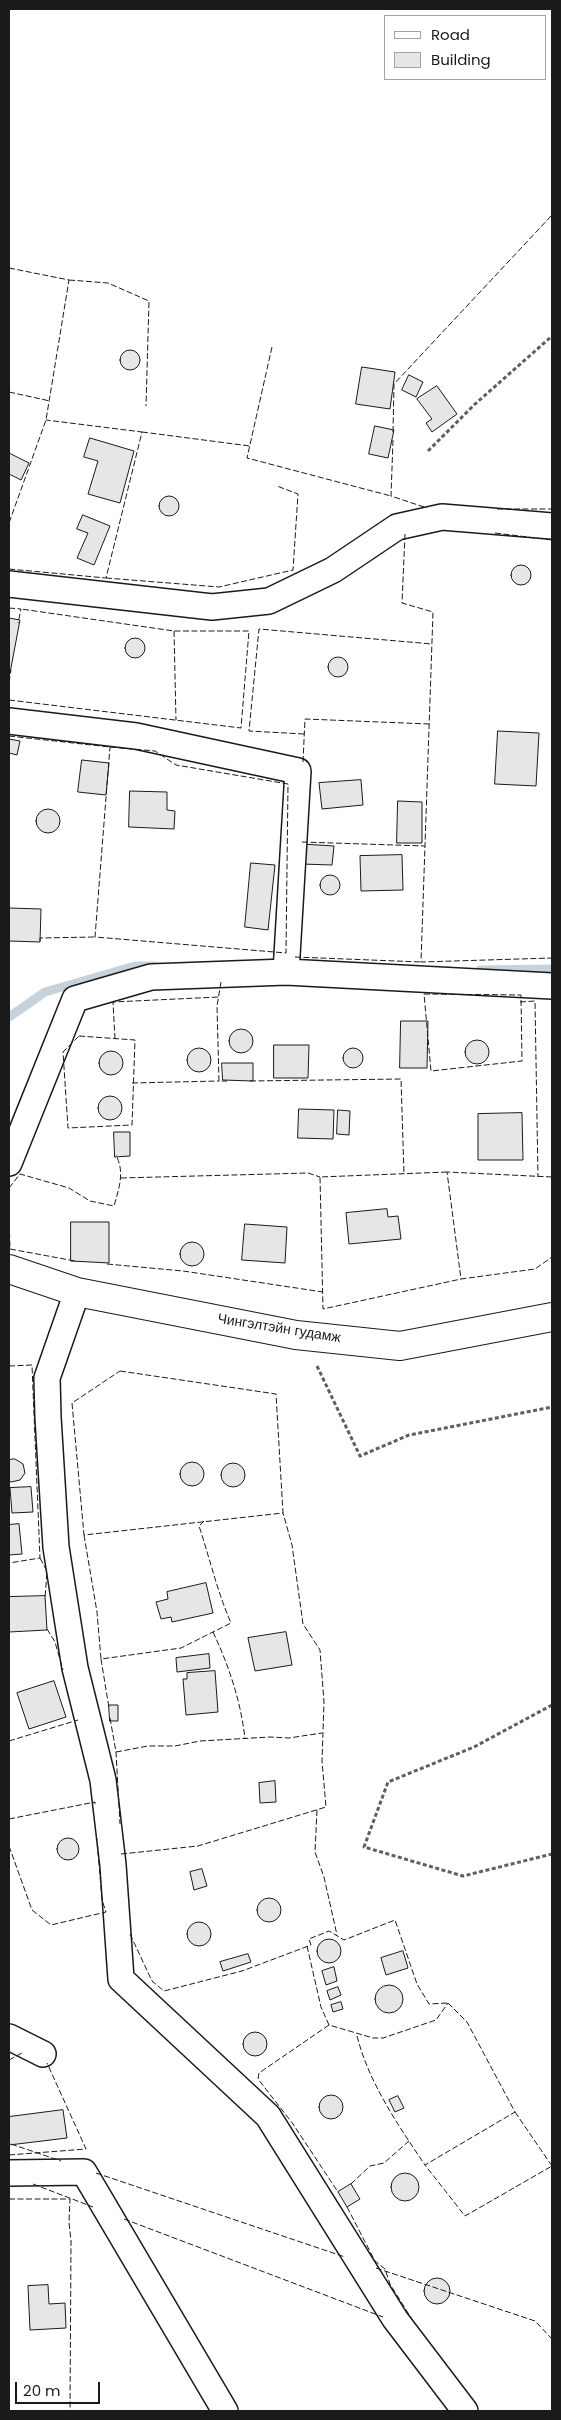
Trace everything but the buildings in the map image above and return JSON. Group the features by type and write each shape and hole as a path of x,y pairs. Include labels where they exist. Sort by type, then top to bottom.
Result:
{"main road":[{"name":"Чингэлтэйн гудамж","path":"9,1269 77,1292 296,1335 400,1346 552,1318"}],"street":[{"path":"9,584 212,607 268,601 333,570 397,527 442,517 552,526"},
{"path":"9,722 136,736 298,771 286,972"},
{"path":"9,1163 75,999 151,977 286,972 552,986"},
{"path":"77,1292 47,1378 56,1547 75,1668 103,1780 113,1865 121,1979 268,2116 395,2318 465,2411"},
{"path":"9,2037 43,2054"},
{"path":"9,2173 84,2172 215,2408"}],"path":[{"path":"428,451 474,405 552,336"},
{"path":"316,1364 360,1456 409,1435 552,1407"},
{"path":"552,1705 474,1747 388,1782 364,1847 463,1876 552,1854"}],"waterway":[{"path":"9,1017 45,992 135,966 155,966"},
{"path":"480,970 552,969"}],"fence":[{"path":"393,432 394,384 552,215"},
{"path":"9,268 69,280 46,420 9,523"},
{"path":"69,280 108,283 149,301 146,406"},
{"path":"272,347 247,458 391,496"},
{"path":"9,392 50,401"},
{"path":"9,569 106,578 142,432 46,420"},
{"path":"142,432 250,446"},
{"path":"393,440 391,496 427,508"},
{"path":"106,578 219,587 293,570 298,494 277,486"},
{"path":"497,509 552,509"},
{"path":"495,533 552,540"},
{"path":"405,534 402,603 433,612 421,962 552,958"},
{"path":"9,608 21,609 18,623"},
{"path":"9,700 241,728 249,631 174,631 21,609"},
{"path":"304,734 249,731 259,629 432,644"},
{"path":"174,631 176,720"},
{"path":"9,682 11,670"},
{"path":"303,762 305,719 429,724"},
{"path":"9,736 110,747"},
{"path":"110,747 155,751 176,765 288,784 286,953 95,937 110,747"},
{"path":"302,842 425,846"},
{"path":"40,941 40,938 95,937"},
{"path":"295,957 421,962"},
{"path":"221,982 217,1006 219,1081 227,1081"},
{"path":"424,994 521,995 522,1061 431,1071 424,994"},
{"path":"115,1039 113,1002 219,997"},
{"path":"520,1002 535,1001 538,1177"},
{"path":"79,1036 135,1040 132,1125 68,1128 63,1052 79,1036"},
{"path":"250,1081 401,1079 404,1174"},
{"path":"132,1083 219,1081"},
{"path":"9,1188 20,1174 69,1188 90,1201 114,1206 121,1174 116,1155"},
{"path":"447,1172 320,1177 323,1309 461,1279"},
{"path":"552,1177 447,1172 461,1279 535,1269 552,1257"},
{"path":"121,1178 308,1173 320,1177"},
{"path":"9,1215 10,1249 75,1261"},
{"path":"107,1264 183,1271 323,1292"},
{"path":"9,1366 32,1365 40,1558 9,1563"},
{"path":"120,1371 276,1394 283,1513 84,1535 72,1403 120,1371"},
{"path":"121,1854 198,1846 326,1807 322,1761 324,1702 320,1650 303,1624 292,1545 283,1513"},
{"path":"84,1535 97,1612 101,1659 181,1648 231,1623 199,1526 204,1521"},
{"path":"40,1558 47,1571 45,1599"},
{"path":"47,1629 55,1642 63,1670"},
{"path":"213,1632 234,1684 241,1711 245,1739"},
{"path":"101,1659 109,1708"},
{"path":"110,1718 116,1752 120,1824"},
{"path":"9,1741 78,1720"},
{"path":"116,1752 148,1746 175,1746 200,1741 270,1737 289,1738 322,1733"},
{"path":"9,1819 95,1802 95,1804"},
{"path":"317,1810 315,1852 324,1877 337,1935"},
{"path":"9,1846 32,1910 51,1925 106,1912 102,1900 97,1839"},
{"path":"130,1934 152,1981 164,1991 242,1971 311,1945 309,1939 329,1931 344,1940 395,1920 417,1984 429,2004 448,2003"},
{"path":"307,1946 321,2007 329,2025 373,2038 383,2038 436,2020 448,2003"},
{"path":"448,2003 467,2022 515,2112 425,2165 465,2216 552,2166"},
{"path":"329,2025 259,2073 258,2079 293,2124 338,2192"},
{"path":"357,2036 369,2070 385,2103 425,2165"},
{"path":"9,2060 22,2053"},
{"path":"9,2155 86,2149 47,2063"},
{"path":"515,2112 552,2166"},
{"path":"351,2184 370,2166 384,2163 409,2141"},
{"path":"11,2144 61,2161"},
{"path":"96,2173 345,2257"},
{"path":"33,2184 93,2207"},
{"path":"9,2199 70,2199 70,2411"},
{"path":"347,2207 375,2261 385,2269 390,2284 413,2321"},
{"path":"124,2219 383,2317"},
{"path":"376,2268 535,2321 552,2339"}]}
